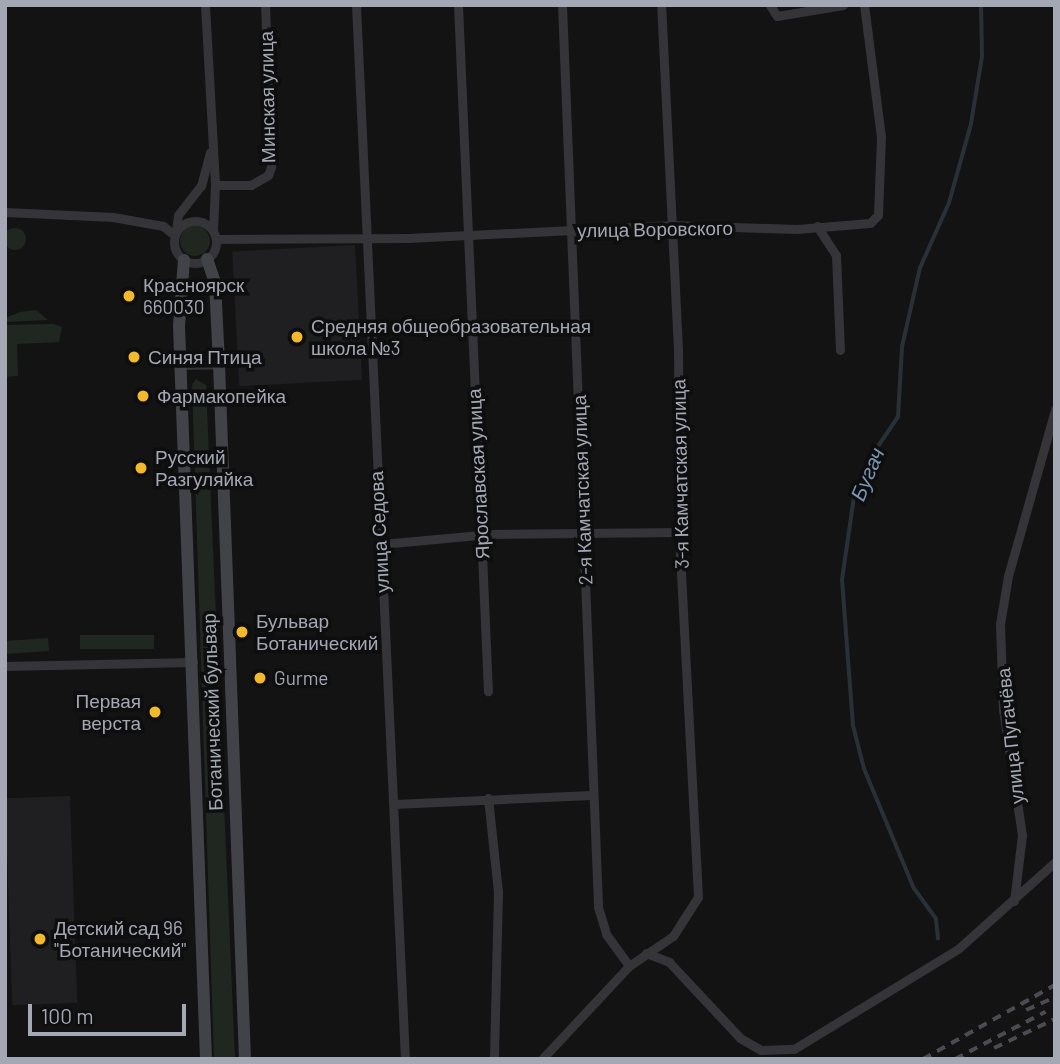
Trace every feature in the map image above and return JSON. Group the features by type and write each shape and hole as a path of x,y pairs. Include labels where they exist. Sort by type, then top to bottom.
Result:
{"street":[{"path":"205,5 215,185 214,235 207,260 184,260 175,250 178,215 201,186 212,142"},
{"name":"Минская улица","path":"215,185 251,185 268,175 271,167 265,5"},
{"name":"улица Седова","path":"356,5 405,1059"},
{"name":"Ярославская улица","path":"458,5 488,691"},
{"name":"2-я Камчатская улица","path":"562,5 569,230 585,531 591,795 602,925 629,966"},
{"name":"3-я Камчатская улица","path":"646,953 673,936 698,897 679,532 678,350 661,5"},
{"path":"771,7 777,16 842,5"},
{"name":"улица Воровского","path":"214,235 367,238 670,225 817,226 870,223 878,215 881,137 864,5"},
{"path":"5,212 113,217 163,226 175,233"},
{"path":"175,233 194,220 214,235"},
{"path":"817,226 836,256 841,350"},
{"name":"Ботанический бульвар","path":"184,260 178,283 180,365 206,1059"},
{"name":"Ботанический бульвар","path":"207,260 215,282 219,364 245,1059"},
{"path":"180,365 219,364"},
{"name":"улица Пугачёва","path":"1014,901 1021,835 1003,710 1000,624 1008,576 1055,410"},
{"path":"382,544 585,531 679,532"},
{"path":"5,666 193,662"},
{"path":"394,804 591,795"},
{"path":"488,798 498,892 494,1059"},
{"path":"542,1059 629,966 646,953 669,962 740,1038 761,1051 794,1049 938,963 1014,901 1055,862"}],"shaded area":[{"path":"195,226 206,230 210,241 206,252 195,256 184,252 180,241 184,230"},
{"path":"15,228 23,231 26,239 23,247 15,250 7,247 4,239 7,231"},
{"name":"Средняя общеобразовательная школа №3","path":"355,245 362,380 239,386 232,251"},
{"path":"36,310 48,320 5,322 5,318 20,312"},
{"path":"53,324 62,327 59,342 17,344 18,376 5,377 5,325"},
{"path":"196,379 206,385 235,1059 214,1059 192,385"},
{"path":"80,635 154,635 154,649 80,649"},
{"path":"48,638 49,651 6,654 5,641"},
{"name":"Детский сад 96 \"Ботанический\"","path":"70,796 77,1003 12,1005 5,798"}],"waterway":[{"name":"Бугач","path":"938,939 936,919 914,889 864,769 853,726 842,580 854,497 877,448 898,417 902,347 920,268 949,203 971,124 982,57 981,5"}],"railway":[{"path":"923,1059 1055,985"},
{"path":"1026,1010 1055,997"},
{"path":"955,1059 1045,1012"},
{"path":"994,1048 1055,1019"}],"place":[{"name":"Красноярск 660030","path":"129,296"},
{"name":"Средняя общеобразовательная школа №3","path":"297,337"},
{"name":"Синяя Птица","path":"134,357"},
{"name":"Фармакопейка","path":"143,396"},
{"name":"Русский Разгуляйка","path":"141,468"},
{"name":"Бульвар Ботанический","path":"242,632"},
{"name":"Gurme","path":"260,678"},
{"name":"Первая верста","path":"155,712"},
{"name":"Детский сад 96 \"Ботанический\"","path":"40,939"}]}
